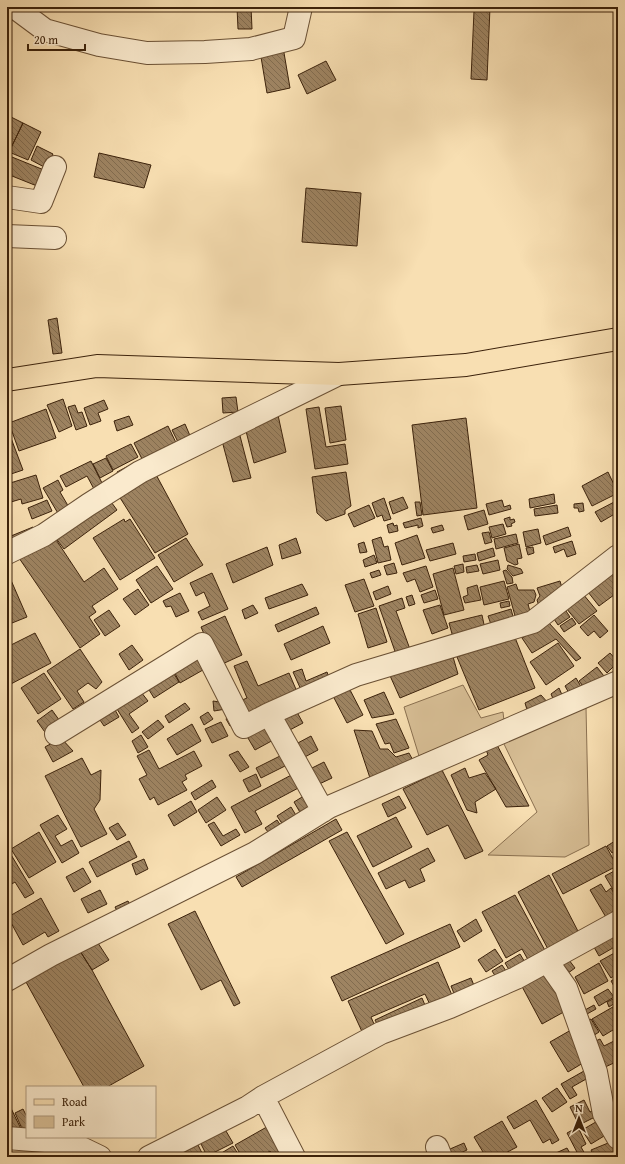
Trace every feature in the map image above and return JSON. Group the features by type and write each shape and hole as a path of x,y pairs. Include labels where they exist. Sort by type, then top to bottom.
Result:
{"main road":[{"path":"7,380 97,366 339,374 466,365 618,339"}],"street":[{"path":"14,7 45,30 99,45 147,53 251,49 294,38 301,7"},
{"path":"7,197 41,202 55,167"},
{"path":"7,236 55,238"},
{"path":"7,553 44,535 140,472 339,374"},
{"path":"56,734 202,644 244,727 268,714 356,675 533,622 618,556"},
{"path":"7,980 51,955 255,853 329,807 618,682"},
{"path":"268,714 323,811"},
{"path":"149,1157 248,1107 263,1097 380,1033 450,1006 516,978 618,922"},
{"path":"547,961 566,988 596,1072 604,1114 618,1138"},
{"path":"263,1097 294,1157"},
{"path":"7,1138 71,1143 100,1157"}],"green space":[{"path":"463,685 481,718 503,712 504,721 419,756 404,707"},
{"path":"586,707 589,845 565,857 488,855 537,812 503,742"}],"building":[{"path":"237,7 251,7 252,29 238,29"},
{"path":"464,7 490,7 487,80 471,79 474,11 464,11"},
{"path":"283,47 290,88 267,93 260,51"},
{"path":"326,61 336,80 307,94 298,75"},
{"path":"7,115 23,123 9,152 7,151"},
{"path":"23,123 41,132 28,160 9,152"},
{"path":"37,146 53,154 46,168 31,160"},
{"path":"99,153 151,165 144,188 94,177"},
{"path":"7,155 44,170 37,186 7,174"},
{"path":"306,188 361,193 357,246 302,242"},
{"path":"57,318 62,353 53,354 48,320"},
{"path":"236,397 238,412 223,413 222,398"},
{"path":"63,399 72,426 59,432 47,405"},
{"path":"104,400 108,409 98,413 101,421 90,425 84,408"},
{"path":"75,405 78,413 82,412 87,426 76,430 68,407"},
{"path":"341,406 346,440 330,443 325,408"},
{"path":"319,407 326,447 345,444 348,464 315,469 306,409"},
{"path":"46,409 56,438 19,451 9,423"},
{"path":"278,415 286,452 254,463 246,431"},
{"path":"129,416 133,425 117,431 114,421"},
{"path":"466,418 477,508 423,515 412,425"},
{"path":"185,424 191,438 179,444 172,430"},
{"path":"168,426 180,451 121,480 117,472 142,459 134,443"},
{"path":"7,430 23,470 8,475"},
{"path":"239,432 251,478 233,482 221,437"},
{"path":"131,444 138,457 113,470 106,456"},
{"path":"106,458 113,471 100,478 93,464"},
{"path":"91,461 103,485 94,489 87,476 66,487 60,476"},
{"path":"153,469 188,534 155,553 117,493"},
{"path":"346,472 351,506 345,510 345,514 326,521 317,513 312,477"},
{"path":"608,472 618,493 592,506 582,486"},
{"path":"36,475 43,498 22,504 21,499 11,502 7,484"},
{"path":"58,480 63,490 60,492 70,509 59,515 43,488"},
{"path":"554,494 555,503 530,508 529,499"},
{"path":"106,495 117,510 64,549 52,533"},
{"path":"403,497 408,508 393,514 389,502"},
{"path":"384,498 391,519 384,521 382,515 377,517 372,503"},
{"path":"47,500 52,511 32,519 28,508"},
{"path":"502,500 504,507 510,505 511,509 489,515 486,504"},
{"path":"618,500 618,512 601,522 595,512"},
{"path":"415,502 420,502 422,515 417,516"},
{"path":"583,503 584,511 579,512 578,508 574,508 574,504"},
{"path":"369,505 375,518 354,527 348,514"},
{"path":"557,505 558,513 535,516 534,509"},
{"path":"484,510 488,524 468,530 464,516"},
{"path":"510,517 510,520 514,519 515,522 511,524 512,526 507,527 504,519"},
{"path":"421,518 423,526 418,528 418,525 405,528 403,523"},
{"path":"124,519 125,522 130,519 155,558 120,580 93,538"},
{"path":"393,523 394,526 397,525 398,531 389,533 387,525"},
{"path":"503,524 506,534 492,538 489,527"},
{"path":"442,525 444,530 433,533 431,528"},
{"path":"33,527 36,537 15,545 11,536"},
{"path":"568,527 571,536 546,545 543,536"},
{"path":"538,529 541,543 526,547 523,532"},
{"path":"51,532 84,582 104,568 118,589 92,606 96,612 89,617 100,634 80,648 17,555"},
{"path":"489,532 492,542 485,544 482,533"},
{"path":"516,534 518,543 496,549 494,539"},
{"path":"417,535 425,558 402,565 395,543"},
{"path":"381,537 384,547 388,546 391,560 378,563 372,540"},
{"path":"186,538 203,565 174,582 158,555"},
{"path":"296,538 301,553 282,559 279,545"},
{"path":"572,541 576,554 567,557 564,549 555,553 553,547"},
{"path":"364,542 367,552 360,553 358,544"},
{"path":"453,543 456,554 430,561 426,550"},
{"path":"519,544 522,558 517,559 518,564 515,565 507,561 504,548"},
{"path":"267,547 273,565 233,583 226,564"},
{"path":"533,547 534,553 528,555 526,548"},
{"path":"493,548 495,556 479,561 477,553"},
{"path":"475,554 476,560 464,562 463,556"},
{"path":"374,555 377,563 365,567 363,560"},
{"path":"498,560 500,570 483,574 480,564"},
{"path":"394,563 397,573 387,575 384,566"},
{"path":"463,564 464,572 456,574 454,566"},
{"path":"477,565 479,571 467,573 466,567"},
{"path":"508,565 521,569 523,573 513,576 507,569"},
{"path":"157,566 173,589 151,603 136,580"},
{"path":"426,566 433,587 420,592 415,579 407,582 403,573"},
{"path":"453,568 464,610 444,615 433,574"},
{"path":"379,570 381,575 372,578 370,573"},
{"path":"506,570 512,577 513,583 507,584 503,571"},
{"path":"618,570 618,592 599,606 588,592"},
{"path":"7,571 27,617 7,625"},
{"path":"212,573 228,609 202,620 198,612 210,606 204,592 196,596 190,583"},
{"path":"364,579 374,606 355,612 345,585"},
{"path":"504,581 509,599 484,605 480,587"},
{"path":"560,581 563,591 540,609 537,600 540,596 537,588"},
{"path":"302,584 308,595 269,609 265,598"},
{"path":"516,584 518,590 534,590 536,595 534,602 528,604 532,619 517,623 507,587"},
{"path":"477,585 481,600 465,603 463,597 468,595 467,588"},
{"path":"388,586 391,594 376,600 373,592"},
{"path":"138,589 149,605 135,615 123,599"},
{"path":"435,590 438,599 424,603 421,595"},
{"path":"180,593 189,611 176,617 171,606 166,607 163,601"},
{"path":"583,594 597,611 579,624 566,608"},
{"path":"412,595 415,604 409,606 406,597"},
{"path":"402,598 405,608 396,611 411,652 397,657 379,606"},
{"path":"509,601 510,606 501,608 500,603"},
{"path":"253,605 258,613 245,619 242,610"},
{"path":"440,605 448,628 432,634 423,610"},
{"path":"316,607 319,614 278,632 275,625"},
{"path":"376,608 387,642 368,648 358,614"},
{"path":"564,608 570,617 558,625 552,616"},
{"path":"511,609 515,624 493,630 488,616"},
{"path":"109,610 120,626 105,636 94,620"},
{"path":"482,615 486,634 454,641 449,623"},
{"path":"594,615 608,631 600,638 594,631 588,636 580,627"},
{"path":"225,616 242,655 218,666 201,627"},
{"path":"572,618 576,624 564,632 560,626"},
{"path":"549,623 581,658 576,661 556,639 532,653 522,638"},
{"path":"323,626 330,643 291,660 284,644"},
{"path":"35,633 51,663 7,686 7,647"},
{"path":"514,635 535,688 479,710 457,657"},
{"path":"558,643 574,666 546,685 530,662"},
{"path":"132,645 143,660 129,670 119,654"},
{"path":"80,649 102,682 96,689 88,683 77,691 84,702 73,709 47,671"},
{"path":"451,650 458,674 400,698 387,669"},
{"path":"202,652 210,666 180,683 172,668"},
{"path":"610,653 618,662 607,673 598,663"},
{"path":"247,661 258,686 289,673 298,694 243,718 235,703 247,698 234,666"},
{"path":"597,667 607,680 589,694 579,681"},
{"path":"171,669 179,682 154,698 146,685"},
{"path":"302,669 306,681 327,672 330,680 302,692 293,672"},
{"path":"44,673 61,699 38,714 21,688"},
{"path":"576,678 583,690 570,695 565,686"},
{"path":"348,686 363,715 347,723 332,694"},
{"path":"559,688 563,697 554,701 551,694"},
{"path":"141,692 148,701 129,714 139,728 132,733 117,709"},
{"path":"384,692 394,714 372,718 364,700"},
{"path":"541,695 549,704 528,713 525,703"},
{"path":"213,701 226,703 238,721 230,726 226,719 229,715 226,709 214,711"},
{"path":"185,703 190,709 169,723 165,716"},
{"path":"293,705 303,723 286,732 276,715"},
{"path":"52,710 62,724 47,735 37,721"},
{"path":"115,710 119,717 104,726 100,720"},
{"path":"208,712 213,719 204,725 200,717"},
{"path":"396,719 409,748 394,753 390,743 385,744 376,724"},
{"path":"158,720 164,727 148,739 142,732"},
{"path":"267,721 277,738 255,750 245,733"},
{"path":"221,722 228,736 212,743 205,729"},
{"path":"192,724 201,741 177,755 167,739"},
{"path":"354,730 372,731 380,749 388,749 396,757 409,753 415,764 370,778"},
{"path":"141,735 148,747 138,753 132,741"},
{"path":"311,736 318,750 301,759 294,745"},
{"path":"61,738 73,751 53,762 45,747"},
{"path":"496,743 529,806 506,807 479,760 488,755 485,747"},
{"path":"149,750 159,769 194,751 202,766 185,775 187,779 182,782 187,790 158,805 154,797 150,800 139,779 147,775 137,756"},
{"path":"238,751 249,767 240,772 229,755"},
{"path":"286,753 291,763 261,778 256,768"},
{"path":"82,758 91,775 101,770 100,800 94,809 107,834 81,847 45,776"},
{"path":"324,762 332,778 315,786 308,770"},
{"path":"465,768 469,778 485,773 496,789 475,802 477,813 467,810 451,775"},
{"path":"442,770 483,851 465,859 448,825 427,835 403,789"},
{"path":"297,772 304,785 255,811 262,824 245,833 231,807"},
{"path":"256,774 261,786 249,792 243,780"},
{"path":"212,780 216,787 195,800 191,793"},
{"path":"307,794 314,806 301,814 294,802"},
{"path":"399,796 406,808 388,817 382,804"},
{"path":"217,797 226,810 206,823 198,810"},
{"path":"191,801 197,812 174,826 168,815"},
{"path":"291,807 297,817 283,825 277,816"},
{"path":"58,815 67,829 55,836 61,846 72,840 79,853 62,863 40,825"},
{"path":"396,817 412,847 373,867 357,836"},
{"path":"336,819 342,830 242,887 236,877"},
{"path":"277,820 283,829 271,836 265,828"},
{"path":"214,822 223,836 236,829 240,835 221,846 208,825"},
{"path":"118,823 126,835 117,840 109,828"},
{"path":"39,832 56,862 29,878 11,849"},
{"path":"347,832 404,934 386,944 329,841"},
{"path":"618,839 618,849 612,853 607,846"},
{"path":"129,841 137,857 97,877 89,862"},
{"path":"606,846 617,866 563,894 552,874"},
{"path":"428,848 435,861 420,869 425,881 409,888 405,880 386,889 378,873"},
{"path":"10,853 34,893 25,898 15,882 7,887 7,854"},
{"path":"144,859 148,869 136,875 132,864"},
{"path":"83,868 91,882 74,892 66,877"},
{"path":"618,869 618,898 605,876"},
{"path":"549,875 581,937 550,953 518,892"},
{"path":"601,884 606,892 611,888 618,901 618,912 607,919 590,890"},
{"path":"100,890 107,904 88,913 81,899"},
{"path":"515,895 548,956 531,965 522,949 506,958 482,912"},
{"path":"41,898 59,931 48,937 45,932 23,945 8,917"},
{"path":"128,901 133,910 120,917 115,907"},
{"path":"195,911 240,1003 234,1006 221,980 201,990 168,924"},
{"path":"476,919 482,931 464,942 457,931"},
{"path":"450,924 460,947 342,1001 331,977"},
{"path":"610,928 618,945 599,956 590,940"},
{"path":"96,940 109,960 92,970 80,951"},
{"path":"495,949 503,961 486,972 478,960"},
{"path":"80,951 92,970 144,1066 109,1086 83,1086 26,982"},
{"path":"618,951 618,973 611,978 600,961"},
{"path":"520,954 526,964 511,973 505,963"},
{"path":"566,956 575,968 560,979 551,967"},
{"path":"438,962 454,1000 432,1009 425,994 371,1017 377,1031 364,1036 348,1001"},
{"path":"599,963 608,981 584,994 575,977"},
{"path":"547,964 571,1008 542,1024 518,979"},
{"path":"502,965 510,977 500,983 492,971"},
{"path":"618,977 618,993 611,981"},
{"path":"471,978 477,993 457,1001 451,986"},
{"path":"608,989 614,997 599,1006 594,997"},
{"path":"422,998 427,1010 381,1031 375,1020"},
{"path":"615,998 618,1001 609,1007 607,1002"},
{"path":"618,1004 618,1027 603,1036 592,1019"},
{"path":"594,1005 596,1009 587,1014 585,1010"},
{"path":"591,1019 599,1032 593,1036 581,1024"},
{"path":"571,1030 588,1060 568,1072 550,1042"},
{"path":"600,1039 604,1046 618,1039 618,1061 601,1069 589,1044"},
{"path":"584,1071 588,1078 572,1087 577,1095 570,1099 561,1084"},
{"path":"557,1088 567,1102 552,1112 542,1098"},
{"path":"536,1100 559,1140 552,1144 550,1139 543,1143 530,1120 514,1129 507,1117"},
{"path":"584,1100 590,1112 598,1108 601,1114 579,1125 570,1107"},
{"path":"8,1102 22,1131 7,1129"},
{"path":"23,1109 26,1115 26,1130 23,1131 15,1113"},
{"path":"601,1119 609,1133 591,1144 582,1130"},
{"path":"502,1121 517,1147 498,1157 486,1157 474,1137"},
{"path":"272,1124 291,1157 274,1157 270,1151 261,1157 242,1157 235,1145"},
{"path":"578,1127 586,1144 581,1147 585,1154 579,1156 567,1133"},
{"path":"226,1131 233,1143 207,1156 200,1142"},
{"path":"613,1141 618,1157 594,1157 591,1150"},
{"path":"464,1143 467,1150 456,1155 455,1153 447,1157 443,1152"},
{"path":"198,1145 204,1157 174,1157"},
{"path":"233,1146 240,1157 215,1157"},
{"path":"567,1148 572,1157 547,1157"}]}
